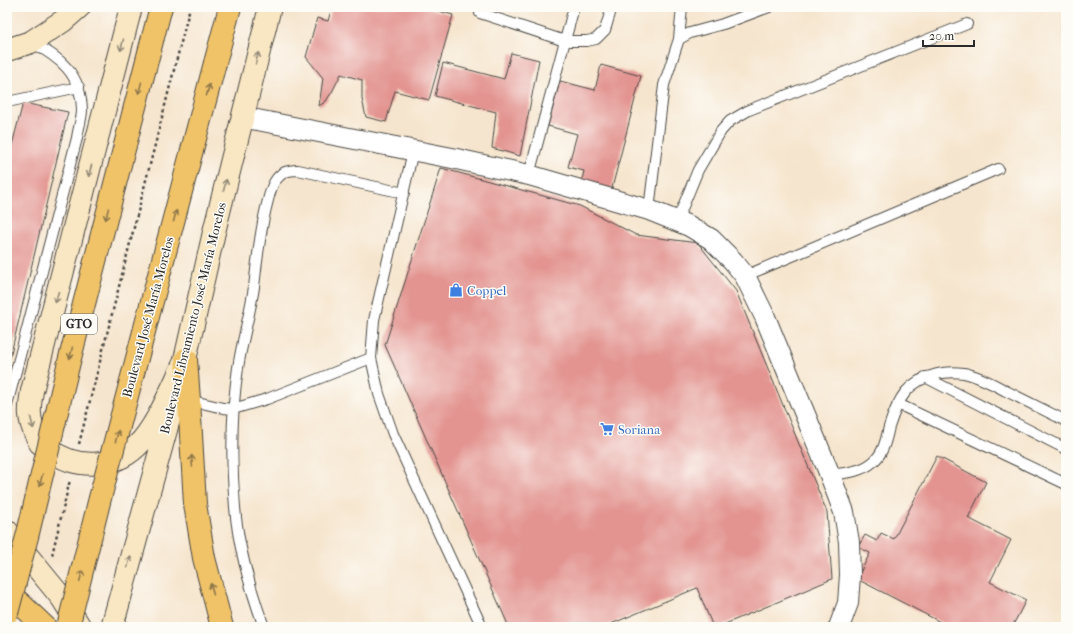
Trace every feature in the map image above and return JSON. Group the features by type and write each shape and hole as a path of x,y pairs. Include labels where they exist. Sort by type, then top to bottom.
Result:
{"main road":[{"name":"GTO","path":"7,613 160,7"},
{"name":"Boulevard José María Morelos","path":"68,627 99,502 230,7"},
{"path":"186,359 190,400 195,504 204,558 222,627"},
{"path":"7,591 45,627"}],"street":[{"path":"7,50 31,42 63,21 79,7"},
{"path":"131,7 34,384 29,410 32,426 40,443 57,455 74,462 94,464 116,460 136,447 150,429 186,359"},
{"name":"Boulevard Libramiento José María Morelos","path":"112,627 186,359 214,232 270,7"},
{"path":"242,116 529,175 649,210 689,226 711,239 733,261 745,276 765,317 844,512 849,542 850,575 848,603 839,627"},
{"path":"7,531 62,598 80,627"}],"lane":[{"path":"529,175 574,7"},
{"path":"480,13 565,41 587,41 596,39 605,30 612,7"},
{"path":"649,210 664,85 678,39 682,7"},
{"path":"678,39 690,33 723,24 769,7"},
{"path":"677,221 698,170 721,131 730,121 749,110 967,24"},
{"path":"7,405 77,138 82,111 79,87 69,69 49,51 31,42"},
{"path":"7,102 79,87"},
{"path":"413,151 374,320 371,358 379,394 393,434 482,627"},
{"path":"745,276 998,169"},
{"path":"264,627 252,594 241,550 235,508 232,458 233,409 238,368 271,190 275,181 282,174 288,170 298,170 404,193"},
{"path":"190,400 233,409 267,399 371,358"},
{"path":"830,476 852,472 873,462 880,454 885,444 898,404 904,393 912,385 925,377 944,373 965,373 988,382 1066,421"},
{"path":"925,377 1066,449"},
{"path":"898,404 1066,484"}],"path":[{"path":"46,578 74,462 190,7"}],"building":[{"path":"332,7 425,7 453,15 429,100 395,91 386,122 366,117 362,99 362,80 341,74 326,101 319,106 323,78 306,57 317,18 328,21"},
{"path":"511,53 539,60 520,156 492,148 496,112 435,96 443,63 504,79"},
{"path":"601,65 641,76 611,192 581,184 584,171 568,167 577,134 548,126 560,81 595,90"},
{"path":"23,103 68,112 8,366 7,164"},
{"name":"Soriana","path":"441,168 580,206 636,235 698,243 736,291 827,512 832,579 718,627 713,627 697,588 604,627 509,627 385,345"},
{"path":"937,456 986,482 968,518 1011,540 990,582 1026,600 1012,627 950,627 857,579 870,553 858,547 865,535 877,541 881,533 894,539"}],"place":[{"name":"Coppel","path":"456,290"},
{"name":"Soriana","path":"607,429"}]}
